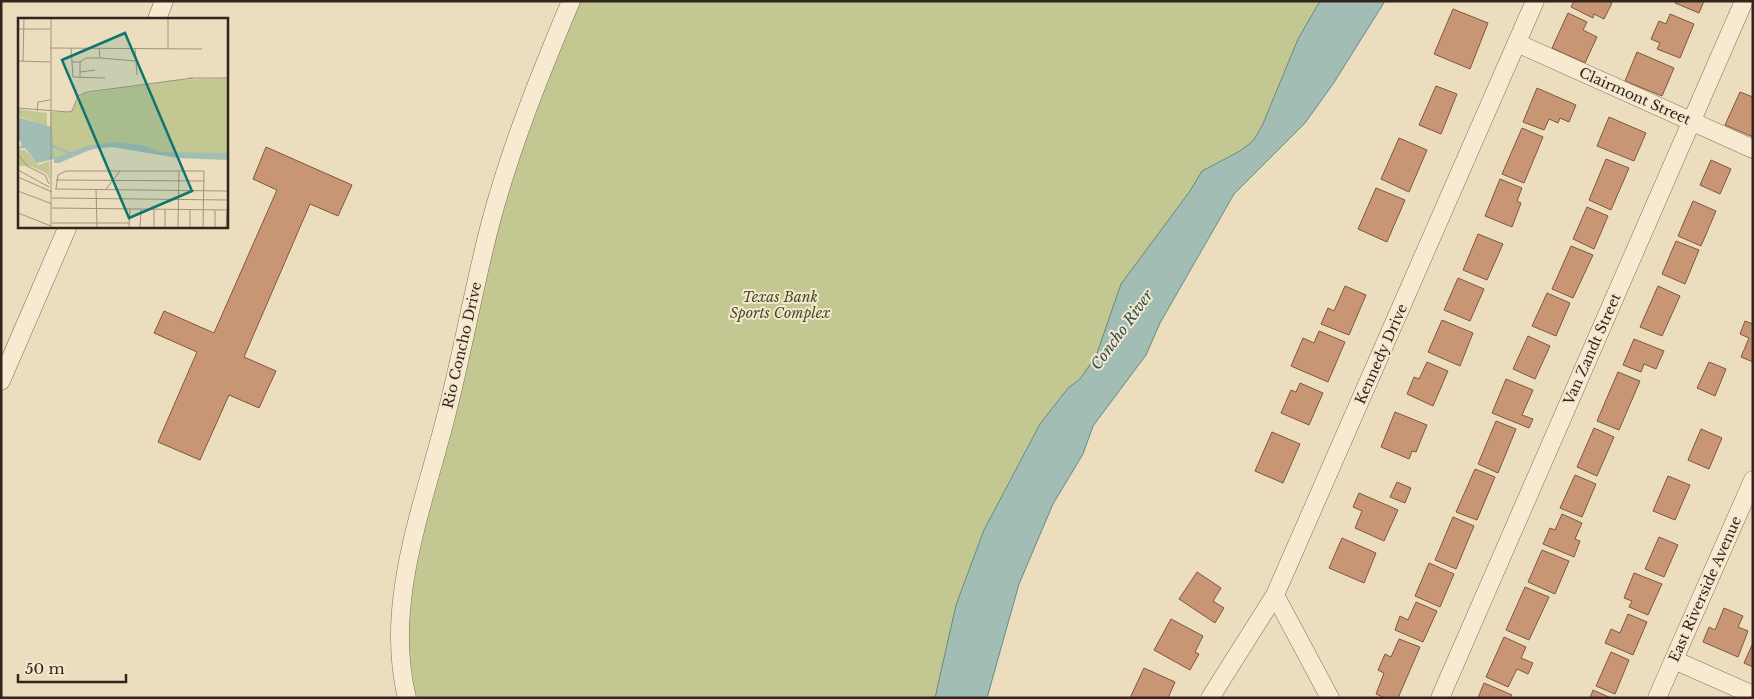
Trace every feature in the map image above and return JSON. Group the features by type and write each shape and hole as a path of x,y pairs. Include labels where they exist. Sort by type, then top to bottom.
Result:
{"street":[{"path":"157,18 164,1"},
{"name":"Rio Concho Drive","path":"407,698 399,647 401,596 421,510 446,419 490,224 524,119 571,1"},
{"name":"Kennedy Drive","path":"1210,698 1275,595 1534,1"},
{"name":"Van Zandt Street","path":"1440,698 1744,1"},
{"name":"Clairmont Street","path":"1517,43 1753,149"},
{"path":"1,380 67,228"},
{"name":"East Riverside Avenue","path":"1657,698 1753,480"},
{"path":"1275,595 1330,698"},
{"path":"1674,660 1753,695"}],"green space":[{"name":"Texas Bank Sports Complex","path":"571,1 1367,1 1170,264 952,698 407,698 401,596 490,224"}],"water":[{"name":"Concho River","path":"1320,1 1385,1 1333,84 1305,123 1234,194 1160,323 1146,355 1093,426 1083,454 1053,504 1019,584 987,698 935,698 956,605 984,530 1040,424 1068,388 1080,379 1096,356 1121,284 1190,191 1202,171 1240,151 1253,141 1262,126 1298,39"}],"building":[{"path":"1574,1 1608,1 1612,3 1604,19 1594,14 1593,18 1571,7"},
{"path":"1676,1 1704,1 1699,13 1675,3"},
{"path":"1453,9 1488,23 1470,69 1434,54"},
{"path":"1568,13 1587,22 1583,30 1597,37 1585,63 1552,48"},
{"path":"1670,14 1694,24 1680,58 1657,49 1660,43 1651,39 1659,21 1666,24"},
{"path":"1637,52 1674,68 1662,96 1625,81"},
{"path":"1436,86 1457,94 1441,134 1419,125"},
{"path":"1537,88 1576,105 1569,122 1560,118 1558,123 1549,119 1544,130 1523,122"},
{"path":"1740,92 1753,97 1753,137 1725,125"},
{"path":"1609,117 1646,133 1634,161 1597,146"},
{"path":"1522,128 1543,137 1524,183 1502,174"},
{"path":"1399,138 1427,150 1409,192 1381,179"},
{"path":"266,147 352,185 338,216 310,204 244,357 276,371 259,408 229,395 200,460 158,442 197,352 154,333 164,311 214,333 277,190 253,179"},
{"path":"1606,159 1629,168 1611,210 1589,200"},
{"path":"1711,160 1731,169 1720,194 1700,185"},
{"path":"1500,179 1522,188 1517,201 1521,203 1512,227 1485,216"},
{"path":"1376,188 1405,200 1387,242 1358,229"},
{"path":"1693,201 1716,211 1701,246 1678,236"},
{"path":"1587,207 1608,216 1594,249 1573,239"},
{"path":"1478,234 1503,244 1487,280 1463,270"},
{"path":"1676,241 1699,250 1685,284 1662,274"},
{"path":"1571,246 1593,255 1573,298 1552,289"},
{"path":"1458,278 1484,289 1470,321 1444,310"},
{"path":"1345,286 1366,295 1349,335 1321,324 1328,308 1334,311"},
{"path":"1658,286 1680,296 1662,336 1640,327"},
{"path":"1547,293 1570,303 1556,336 1532,326"},
{"path":"1442,320 1473,333 1460,366 1428,352"},
{"path":"1745,321 1753,324 1753,362 1741,357 1749,338 1740,334"},
{"path":"1319,331 1345,342 1328,382 1291,366 1303,338 1314,343"},
{"path":"1528,336 1550,346 1535,379 1513,369"},
{"path":"1634,339 1664,351 1656,369 1644,364 1641,372 1623,365"},
{"path":"1427,362 1448,371 1433,406 1407,394 1414,377 1419,379"},
{"path":"1709,362 1726,369 1715,396 1697,388"},
{"path":"1618,372 1640,381 1619,430 1597,421"},
{"path":"1506,379 1533,390 1522,415 1533,419 1529,428 1492,413"},
{"path":"1300,383 1323,393 1309,425 1281,413 1291,390 1296,392"},
{"path":"1395,412 1427,425 1416,452 1412,451 1409,459 1381,447"},
{"path":"1496,421 1516,429 1498,473 1478,464"},
{"path":"1594,428 1614,437 1597,476 1577,467"},
{"path":"1701,429 1722,438 1709,469 1688,460"},
{"path":"1272,432 1300,444 1283,483 1255,471"},
{"path":"1475,469 1495,477 1477,520 1456,512"},
{"path":"1575,475 1596,484 1582,517 1560,508"},
{"path":"1668,476 1690,485 1675,520 1653,511"},
{"path":"1397,482 1411,488 1405,503 1390,497"},
{"path":"1359,493 1398,510 1384,541 1355,528 1362,511 1353,507"},
{"path":"1562,514 1582,523 1575,539 1580,541 1574,557 1543,544 1550,528 1555,530"},
{"path":"1453,517 1474,526 1456,569 1435,560"},
{"path":"1659,537 1678,545 1664,577 1645,569"},
{"path":"1342,538 1376,553 1364,583 1329,568"},
{"path":"1542,550 1569,561 1555,594 1528,582"},
{"path":"1429,563 1454,574 1440,607 1415,596"},
{"path":"1197,572 1221,588 1213,601 1224,608 1215,623 1179,599"},
{"path":"1634,573 1662,584 1648,615 1629,607 1632,601 1624,598"},
{"path":"1525,587 1549,597 1529,640 1506,630"},
{"path":"1416,602 1437,611 1423,642 1395,630 1400,616 1408,620"},
{"path":"1724,608 1743,616 1738,627 1748,631 1738,657 1703,642 1709,627 1715,630"},
{"path":"1628,614 1647,622 1633,655 1605,643 1611,629 1620,633"},
{"path":"1171,619 1203,636 1195,652 1199,654 1190,670 1154,650"},
{"path":"1504,637 1526,647 1521,658 1533,663 1528,674 1517,669 1508,687 1486,677"},
{"path":"1399,639 1420,647 1398,698 1385,698 1376,694 1384,673 1378,670 1385,654 1391,657"},
{"path":"1753,645 1753,667 1744,663"},
{"path":"1611,652 1629,660 1615,694 1596,686"},
{"path":"1144,668 1175,682 1168,698 1130,698"},
{"path":"1484,683 1512,695 1510,698 1478,698"},
{"path":"1593,690 1611,698 1590,698"}]}
